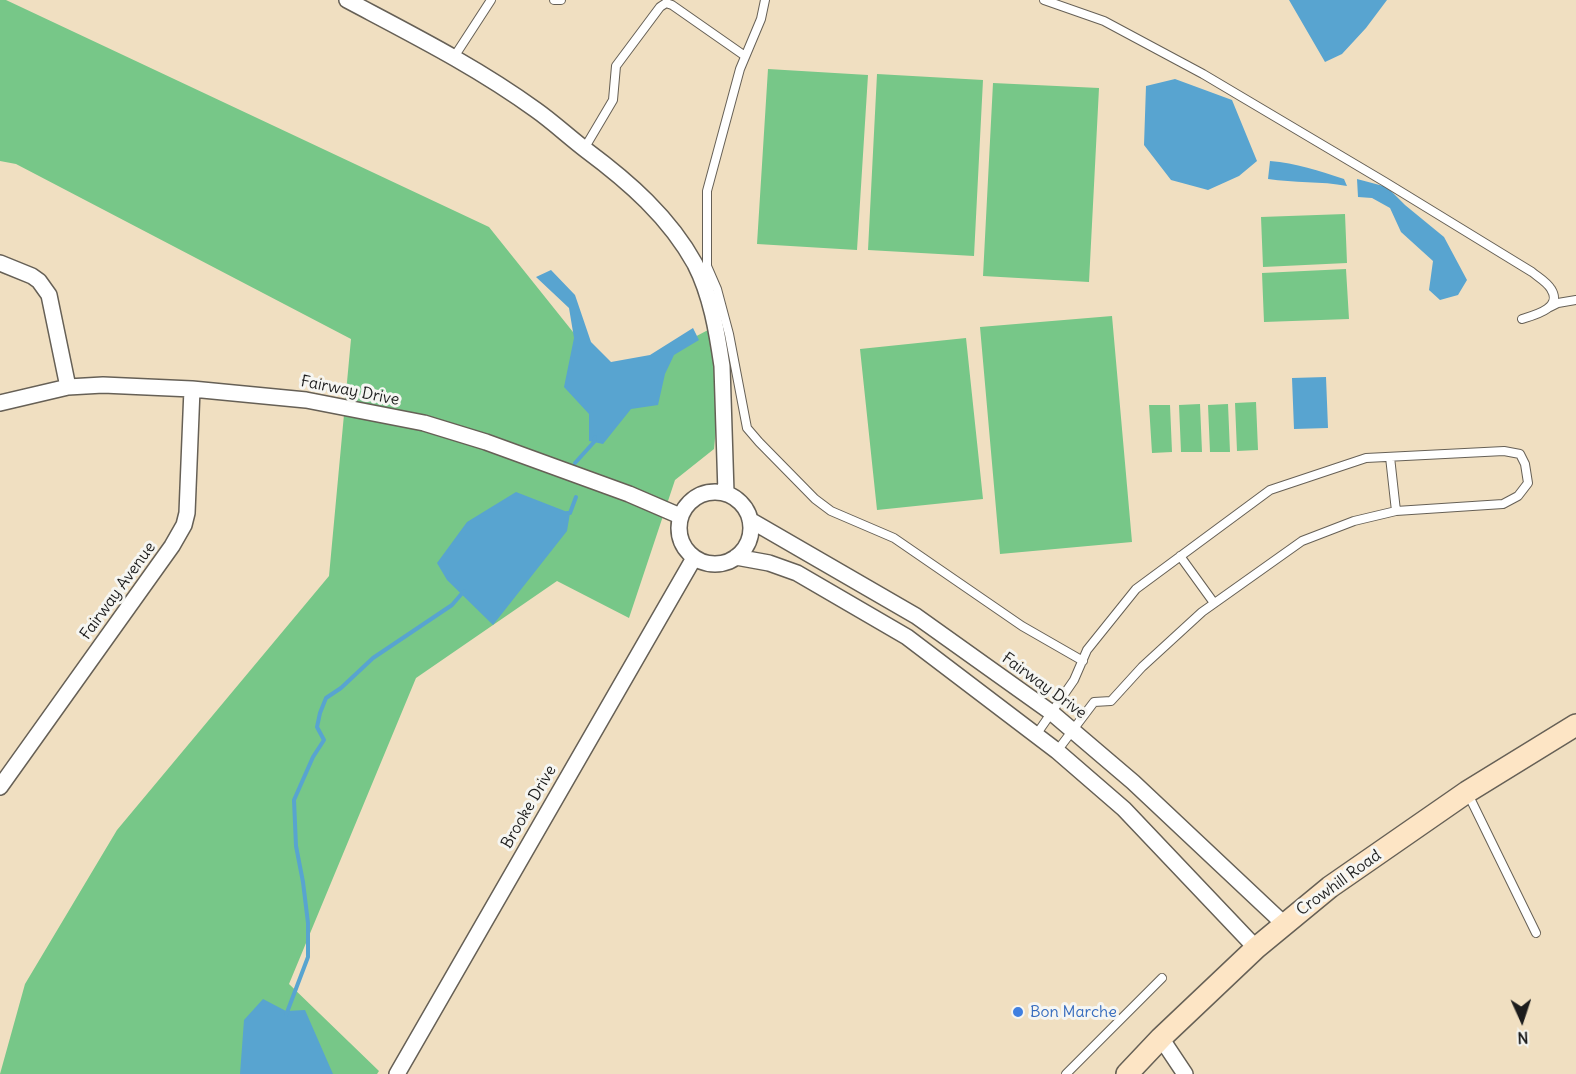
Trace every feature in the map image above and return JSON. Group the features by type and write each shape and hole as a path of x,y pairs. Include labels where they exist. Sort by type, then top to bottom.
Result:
{"street":[{"path":"346,0 454,57 537,110 616,171 676,234 696,265 708,297 719,345 722,366 726,493"},
{"path":"0,263 32,276 50,295 68,387"},
{"name":"Fairway Drive","path":"0,403 68,387 132,385 306,400 424,423 486,442 629,494 680,516"},
{"name":"Fairway Avenue","path":"0,787 172,546 184,525 189,495 192,389"},
{"path":"717,491 726,493 742,503 750,520 749,540 744,550 736,557 717,564 706,563 694,558 681,541 678,528 680,516 684,507 699,495 717,491"},
{"name":"Fairway Drive","path":"750,520 916,616 1052,712 1133,782 1284,924"},
{"path":"736,557 769,563 797,573 907,637 1057,751 1124,809 1256,948"},
{"name":"Brooke Drive","path":"397,1074 694,558"},
{"name":"Crowhill Road","path":"1127,1074 1161,1038 1256,948 1330,887 1467,792 1576,725"},
{"path":"1161,1038 1185,1074"}],"lane":[{"path":"454,57 491,0"},
{"path":"554,0 561,0"},
{"path":"708,297 707,191 745,56 761,19 765,0"},
{"path":"1044,0 1114,27 1203,74 1384,182 1532,272 1550,287 1553,295 1550,307"},
{"path":"585,149 614,100 616,66 660,7 666,3 745,56"},
{"path":"707,266 717,288 729,334 747,428 759,442 815,499 831,511 894,538 1022,626 1083,661"},
{"path":"1522,319 1537,315 1557,303 1576,300"},
{"path":"1036,735 1074,680 1087,650 1136,589 1270,490 1366,458 1504,451 1520,454 1525,464 1528,483 1518,496 1503,504 1396,511 1354,521 1302,540 1202,612 1142,667 1111,700 1094,702 1072,728 1057,751"},
{"path":"1390,457 1396,511"},
{"path":"1180,556 1214,603"},
{"path":"1467,792 1536,933"},
{"path":"1066,1074 1162,978"}],"green space":[{"path":"0,0 6,0 489,227 597,362 632,370 708,330 719,397 714,449 675,480 629,618 557,581 416,678 289,984 379,1071 377,1074 0,1074 25,984 117,830 329,576 351,339 16,164 0,161"},
{"path":"768,69 868,75 857,250 757,244"},
{"path":"877,74 983,80 974,256 868,250"},
{"path":"993,83 1099,88 1089,282 983,276"},
{"path":"1345,214 1347,263 1263,267 1261,217"},
{"path":"1346,269 1349,319 1264,322 1262,273"},
{"path":"1112,316 1132,542 1000,554 980,327"},
{"path":"966,338 983,499 877,510 860,349"},
{"path":"1256,402 1258,450 1237,451 1235,403"},
{"path":"1200,404 1202,452 1181,452 1179,405"},
{"path":"1228,404 1230,452 1210,452 1208,405"},
{"path":"1149,405 1170,405 1172,452 1152,453"}],"water":[{"path":"1289,0 1387,0 1342,54 1325,62"},
{"path":"1175,79 1232,100 1257,161 1239,176 1208,190 1171,180 1144,145 1146,86"},
{"path":"1270,161 1298,165 1344,179 1347,186 1268,179"},
{"path":"1357,179 1387,187 1444,237 1467,280 1458,295 1440,300 1429,290 1433,261 1401,232 1390,208 1372,198 1358,197"},
{"path":"551,270 575,295 591,342 611,362 650,355 693,328 699,340 674,355 665,374 658,405 631,409 603,444 589,441 589,414 564,387 574,338 569,308 536,277"},
{"path":"1326,377 1328,428 1294,429 1292,378"},
{"path":"516,492 570,513 567,531 493,625 447,580 437,563 467,522"},
{"path":"263,999 286,1011 305,1010 333,1074 240,1074 244,1020"}],"waterway":[{"path":"575,463 594,442 595,437"},
{"path":"567,513 570,513 576,497"},
{"path":"286,1015 308,957 308,923 296,846 294,800 313,757 324,740 317,727 326,698 341,688 373,658 452,605 464,591"}],"place":[{"name":"Bon Marche","path":"1018,1012"}]}
